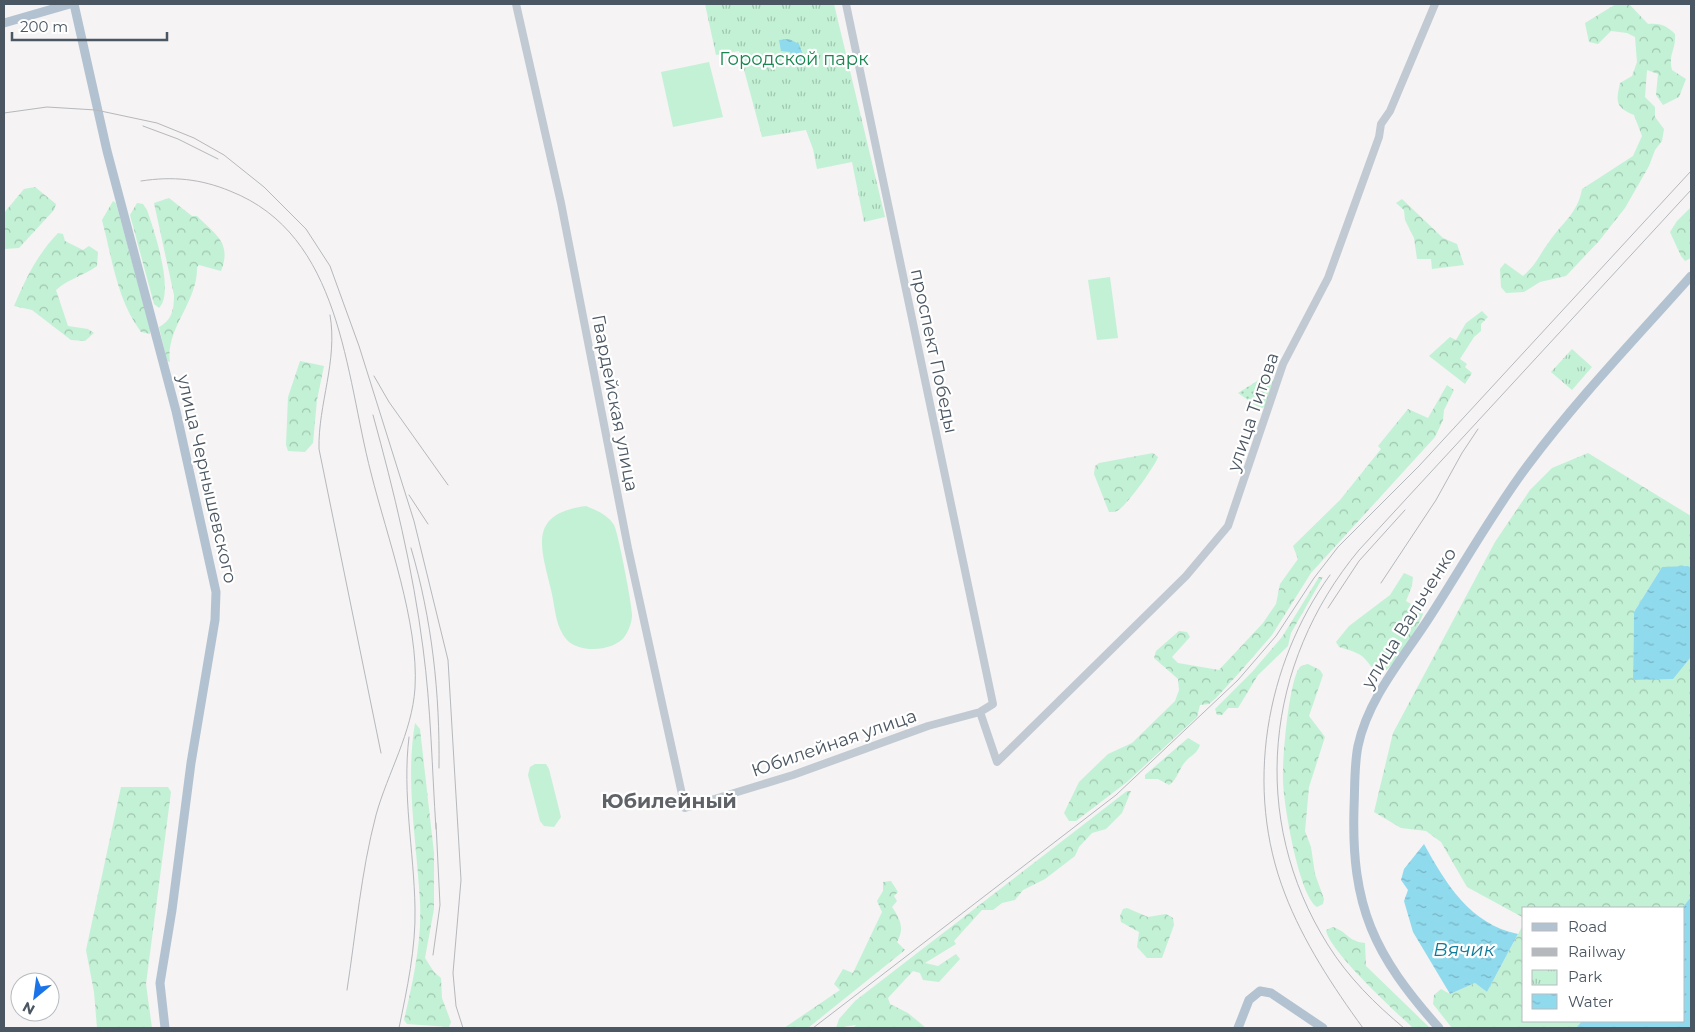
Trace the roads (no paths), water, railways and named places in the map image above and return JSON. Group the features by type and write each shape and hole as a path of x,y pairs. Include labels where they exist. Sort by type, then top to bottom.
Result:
{"main road":[{"path":"4,23 70,4"},
{"name":"улица Чернышевского","path":"74,4 93,92 176,411 216,592 215,620 191,762 172,910 160,983 165,1028"},
{"name":"улица Вальченко","path":"1439,1028 1392,970 1367,921 1358,886 1353,846 1356,765 1361,735 1382,690 1528,465 1579,402 1691,276"},
{"path":"1238,1028 1249,1000 1260,991 1271,993 1323,1028"}],"street":[{"name":"Гвардейская улица","path":"516,4 561,203 628,548 685,808"},
{"name":"проспект Победы","path":"846,4 993,704"},
{"name":"улица Титова","path":"980,712 997,762 1186,576 1228,526 1283,364 1328,278 1378,138 1381,124 1390,110 1435,4"},
{"name":"Юбилейная улица","path":"685,808 793,775 920,728 980,712 993,704"}],"water":[{"path":"789,39 799,44 805,60 794,62 790,52 781,51 779,40"},
{"path":"1688,566 1691,568 1691,657 1673,679 1633,680 1634,612 1662,567"},
{"name":"Вячик","path":"1424,844 1441,874 1473,912 1501,929 1518,934 1487,992 1475,983 1450,994 1413,932 1404,901 1408,890 1401,880 1404,869"},
{"path":"1691,897 1691,1028 1576,1028 1581,1022 1685,1022 1685,907 1683,907"}],"railway":[{"path":"4,113 47,107 96,110 157,123 194,138 224,155 264,187 306,229 330,266 359,346 414,521 448,660 461,880 453,973 456,1006 463,1028"},
{"path":"143,126 178,139 218,159"},
{"path":"813,1028 1116,795 1238,680 1276,636 1314,578 1338,547 1419,466 1691,171"},
{"path":"141,181 164,179 198,181 230,191 267,212 296,240 317,273 333,311 344,351 371,473 407,608 415,663 413,705 405,737 381,799 371,837 347,990"},
{"path":"1404,1028 1363,990 1328,945 1303,896 1286,846 1278,794 1278,742 1287,691 1303,642 1327,594 1359,550 1691,190"},
{"path":"330,315 332,349 321,416 319,449 381,753"},
{"path":"374,376 389,402 448,485"},
{"path":"373,415 402,531 419,619 428,693 436,829"},
{"path":"1381,583 1436,500 1462,453 1478,429"},
{"path":"409,495 428,524"},
{"path":"1328,608 1359,561 1405,510"},
{"path":"411,548 424,602 433,657 438,712 439,768"},
{"path":"1330,575 1308,610 1290,648 1276,688 1268,729 1264,771 1266,813 1272,854 1292,912 1320,963 1363,1028"},
{"path":"399,1028 410,968 415,923 407,780 409,737"},
{"path":"433,955 440,905 436,823"}],"district":[{"name":"Юбилейный","path":"669,801"}],"park label":[{"name":"Городской парк","path":"794,59"}]}
